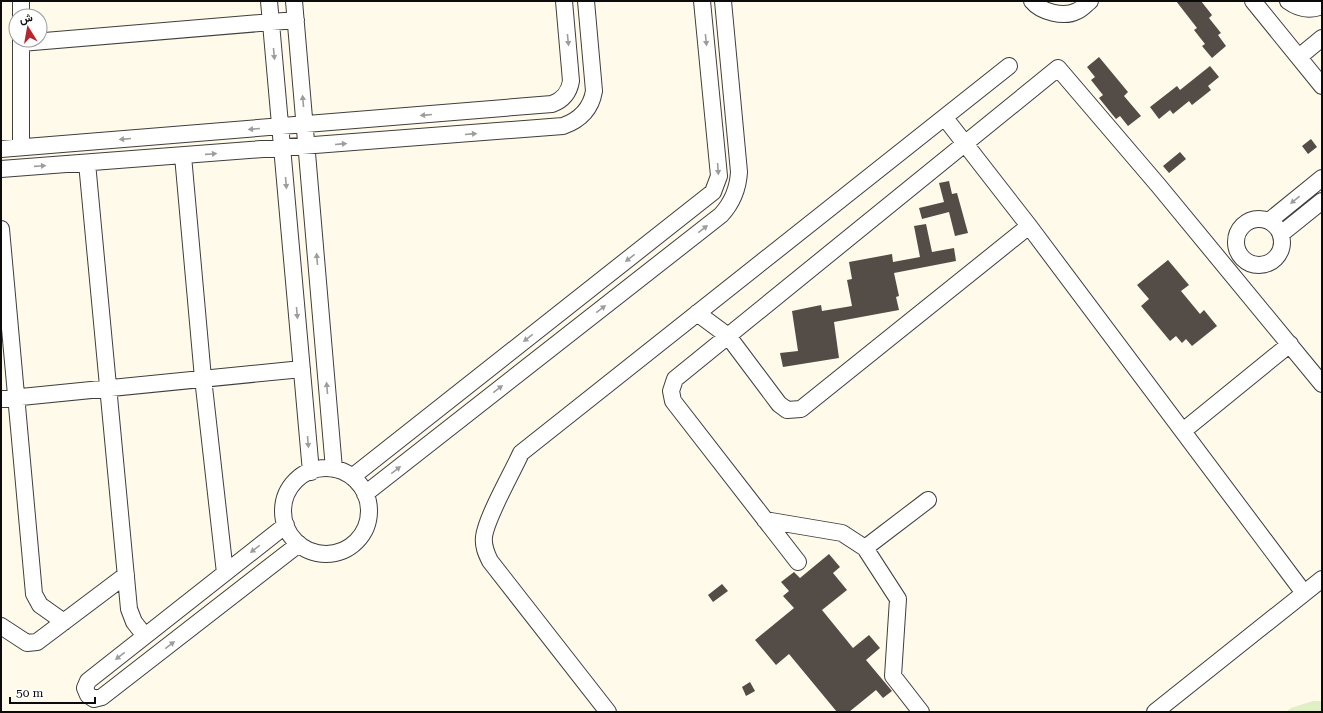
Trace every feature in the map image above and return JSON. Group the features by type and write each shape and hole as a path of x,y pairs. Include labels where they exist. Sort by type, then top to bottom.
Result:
{"lane":[{"path":"269,1 311,472"},
{"path":"294,1 334,469"},
{"path":"1,149 552,104 558,102 567,93 571,81 564,1"},
{"path":"1,169 283,149 556,127 570,123 587,110 594,91 586,1"},
{"path":"352,477 713,192 719,176 702,1"},
{"path":"366,494 721,215 730,204 737,190 739,172 723,1"},
{"path":"1032,1 1043,10 1069,14 1078,11 1090,1"},
{"path":"1254,1 1322,86"},
{"path":"1288,1 1305,9 1312,10 1322,6"},
{"path":"48,39 296,20"},
{"path":"1299,57 1322,38"},
{"path":"21,48 21,147"},
{"path":"608,712 490,561 484,547 485,531 521,453 1009,66"},
{"path":"798,562 673,401 670,391 675,379 1058,68 1158,185 1226,270 1290,344 1322,384"},
{"path":"945,118 1029,226 1304,594"},
{"path":"183,156 203,378 225,573"},
{"path":"87,163 131,616 138,629 145,636"},
{"path":"1269,221 1322,178"},
{"path":"1281,234 1322,201"},
{"path":"1258,219 1269,221 1277,227 1281,234 1282,248 1280,254 1268,264 1254,265 1247,262 1241,257 1236,246 1236,238 1243,225 1258,219"},
{"path":"697,313 728,336 778,404 787,410 801,410 1029,226"},
{"path":"1,229 8,398 34,594 40,605 64,622"},
{"path":"1226,270 1241,257"},
{"path":"1183,431 1290,344"},
{"path":"8,398 302,369"},
{"path":"322,469 334,469 352,477 360,484 366,494 369,506 369,518 363,533 352,545 342,551 330,554 314,552 299,544 289,532 286,525 284,509 288,493 297,480 311,472 322,469"},
{"path":"865,548 928,500"},
{"path":"766,520 842,533 865,548 898,599 894,676 921,712"},
{"path":"286,525 88,681 85,688 88,695 94,699 102,698 299,544"},
{"path":"1,626 27,643 40,640 126,575"},
{"path":"1155,712 1322,579"}],"green space":[{"path":"1313,701 1322,701 1322,712 1286,712 1291,708"}],"building":[{"path":"1176,1 1201,1 1212,15 1209,18 1221,33 1218,35 1226,46 1212,58 1202,46 1205,44 1194,30 1197,28"},
{"path":"1099,57 1128,92 1124,96 1141,116 1128,126 1120,116 1116,119 1099,98 1103,95 1091,80 1095,77 1087,67"},
{"path":"1210,66 1219,77 1208,86 1211,90 1192,105 1189,101 1173,114 1170,110 1159,119 1150,107 1177,86 1180,90"},
{"path":"1311,139 1317,147 1308,154 1302,146"},
{"path":"1180,152 1186,159 1169,173 1163,166"},
{"path":"949,181 952,194 957,193 968,233 955,236 949,212 922,219 919,208 944,202 939,183"},
{"path":"926,224 932,252 954,248 956,261 894,273 899,296 896,297 899,310 834,322 839,358 783,367 780,353 798,351 792,311 821,305 822,311 852,306 847,280 852,279 849,262 892,254 893,262 920,257 914,226"},
{"path":"1168,260 1189,285 1181,291 1200,314 1204,310 1217,326 1192,346 1186,339 1182,343 1176,336 1170,341 1141,306 1149,299 1137,285"},
{"path":"829,554 840,567 833,573 847,590 822,610 853,648 869,635 880,648 866,660 892,691 883,698 876,690 849,712 837,712 789,654 776,665 755,640 794,608 783,596 789,591 781,582 794,572 800,578"},
{"path":"722,584 728,591 713,602 708,595"},
{"path":"750,682 755,691 746,696 742,687"}]}
